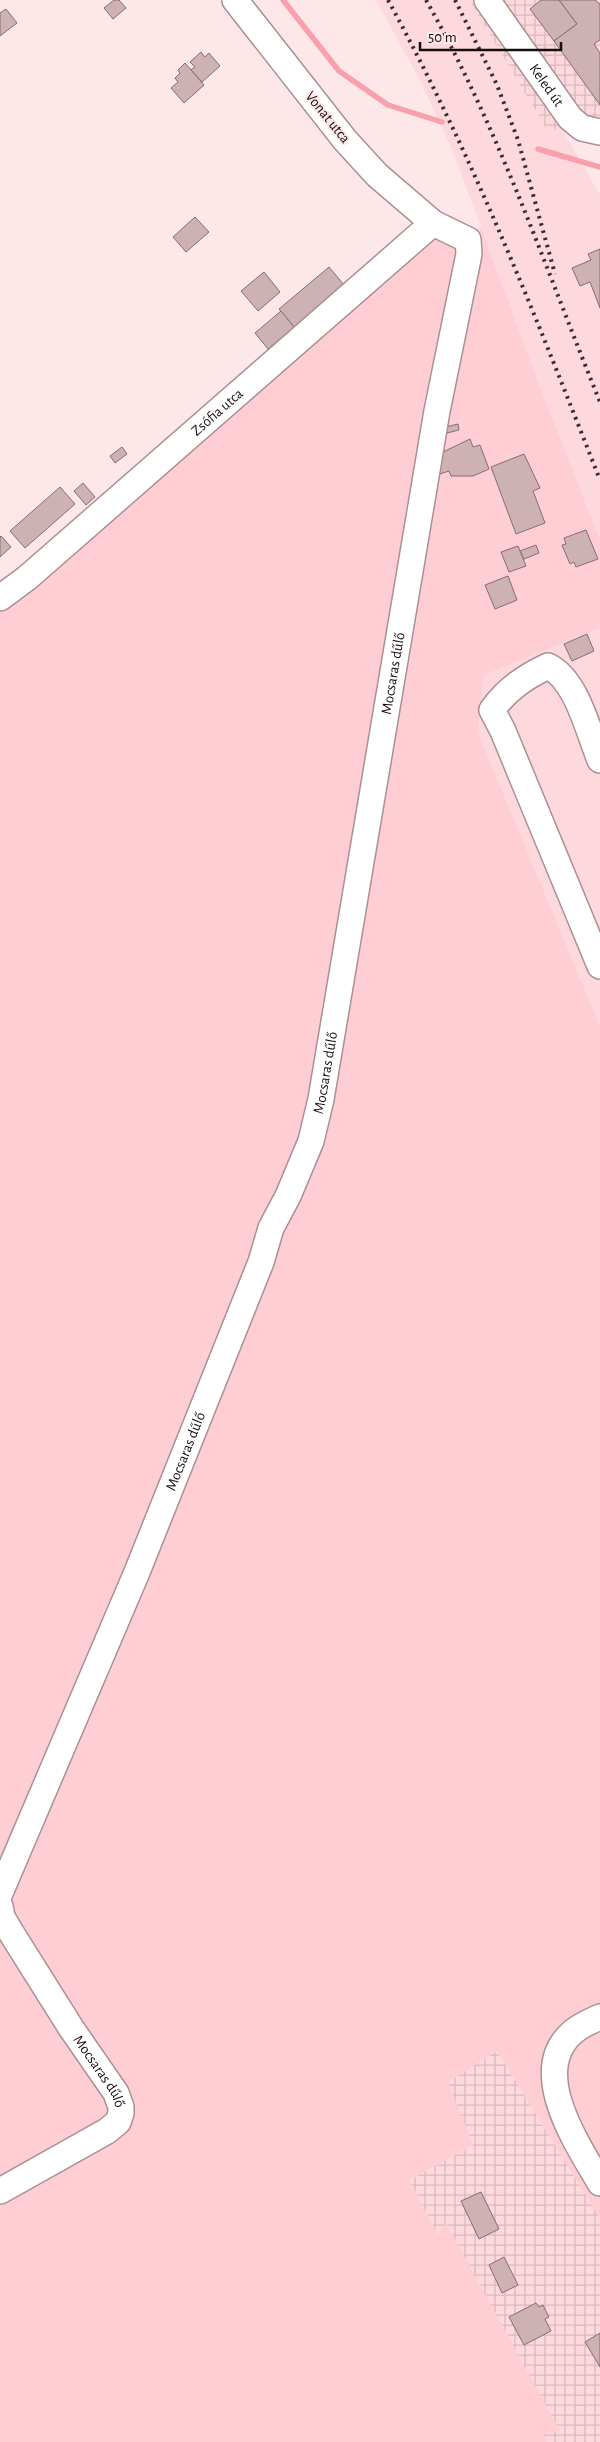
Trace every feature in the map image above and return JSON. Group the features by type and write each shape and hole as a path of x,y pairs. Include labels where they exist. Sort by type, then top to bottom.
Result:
{"street":[{"name":"Vonat utca","path":"235,0 355,152 391,188 433,223"},
{"name":"Keled út","path":"486,0 570,118 582,128 600,132"},
{"name":"Zsófia utca","path":"0,598 27,578 132,488 433,223"},
{"name":"Mocsaras dűlő","path":"0,1893 137,1572 260,1262 271,1228 288,1196 311,1142 320,1099 437,411 469,254 468,240 433,223"},
{"path":"600,760 571,688 560,672 548,666 529,675 514,686 504,694 492,710 503,731 600,966"},
{"name":"Mocsaras dűlő","path":"0,1906 2,1917 12,1934 71,2028 116,2094 121,2107 118,2122 106,2131 0,2191"},
{"path":"600,2017 572,2032 565,2041 558,2056 555,2076 560,2108 570,2131 600,2183"}],"shaded area":[{"path":"376,0 469,0 546,128 563,131 600,195 600,540 541,389 453,152 421,82"},
{"path":"469,0 600,0 600,138 546,128"},
{"path":"481,228 600,540 600,628 484,675 478,733 600,1026 600,2218 497,2051 448,2082 473,2145 409,2180 438,2235 446,2223 560,2431 544,2434 548,2442 0,2442 0,586 415,240"},
{"path":"600,628 600,1026 478,733 484,675"},
{"path":"497,2051 600,2218 600,2442 548,2442 409,2180 473,2145 447,2082"}],"building":[{"path":"114,0 119,0 126,8 113,19 104,8"},
{"path":"541,0 559,0 577,24 554,41 530,9"},
{"path":"559,0 595,0 600,4 600,40 594,44 600,53 600,105 554,41 577,24"},
{"path":"6,9 17,23 0,36 0,13"},
{"path":"201,52 205,57 209,53 220,66 202,82 191,70 195,67 190,62"},
{"path":"185,63 204,85 184,103 171,88 178,82 175,78 180,73 178,70"},
{"path":"195,217 209,232 186,252 173,237"},
{"path":"600,249 600,308 590,282 580,286 572,268 591,260 588,254"},
{"path":"329,267 344,285 294,327 279,309"},
{"path":"264,272 280,292 258,311 241,291"},
{"path":"281,311 294,327 268,349 255,333"},
{"path":"458,424 459,430 447,433 446,427"},
{"path":"470,439 473,447 480,445 489,469 473,476 451,476 449,471 437,475 439,456 443,452"},
{"path":"122,447 127,454 115,463 110,456"},
{"path":"524,454 540,488 533,491 545,523 516,534 491,467"},
{"path":"83,483 95,497 86,505 74,491"},
{"path":"60,487 75,504 25,548 10,531"},
{"path":"586,530 598,559 576,567 574,562 570,564 562,545 566,544 564,538"},
{"path":"0,537 11,547 0,557"},
{"path":"536,545 539,553 524,559 520,551"},
{"path":"518,546 526,566 509,572 501,552"},
{"path":"508,576 517,600 495,609 485,585"},
{"path":"587,634 594,651 572,661 564,644"},
{"path":"481,2192 499,2229 479,2239 461,2201"},
{"path":"504,2257 518,2285 502,2293 489,2265"},
{"path":"536,2303 539,2307 543,2305 549,2317 545,2319 551,2331 524,2345 509,2317"},
{"path":"600,2333 600,2367 585,2342"}],"waterway":[{"path":"283,0 339,71 388,105 442,122"},
{"path":"538,149 600,167"}],"railway":[{"path":"388,0 448,117 502,237 600,480"},
{"path":"426,0 452,48 498,147 600,402"},
{"path":"455,0 497,85 518,140 555,274"}]}
